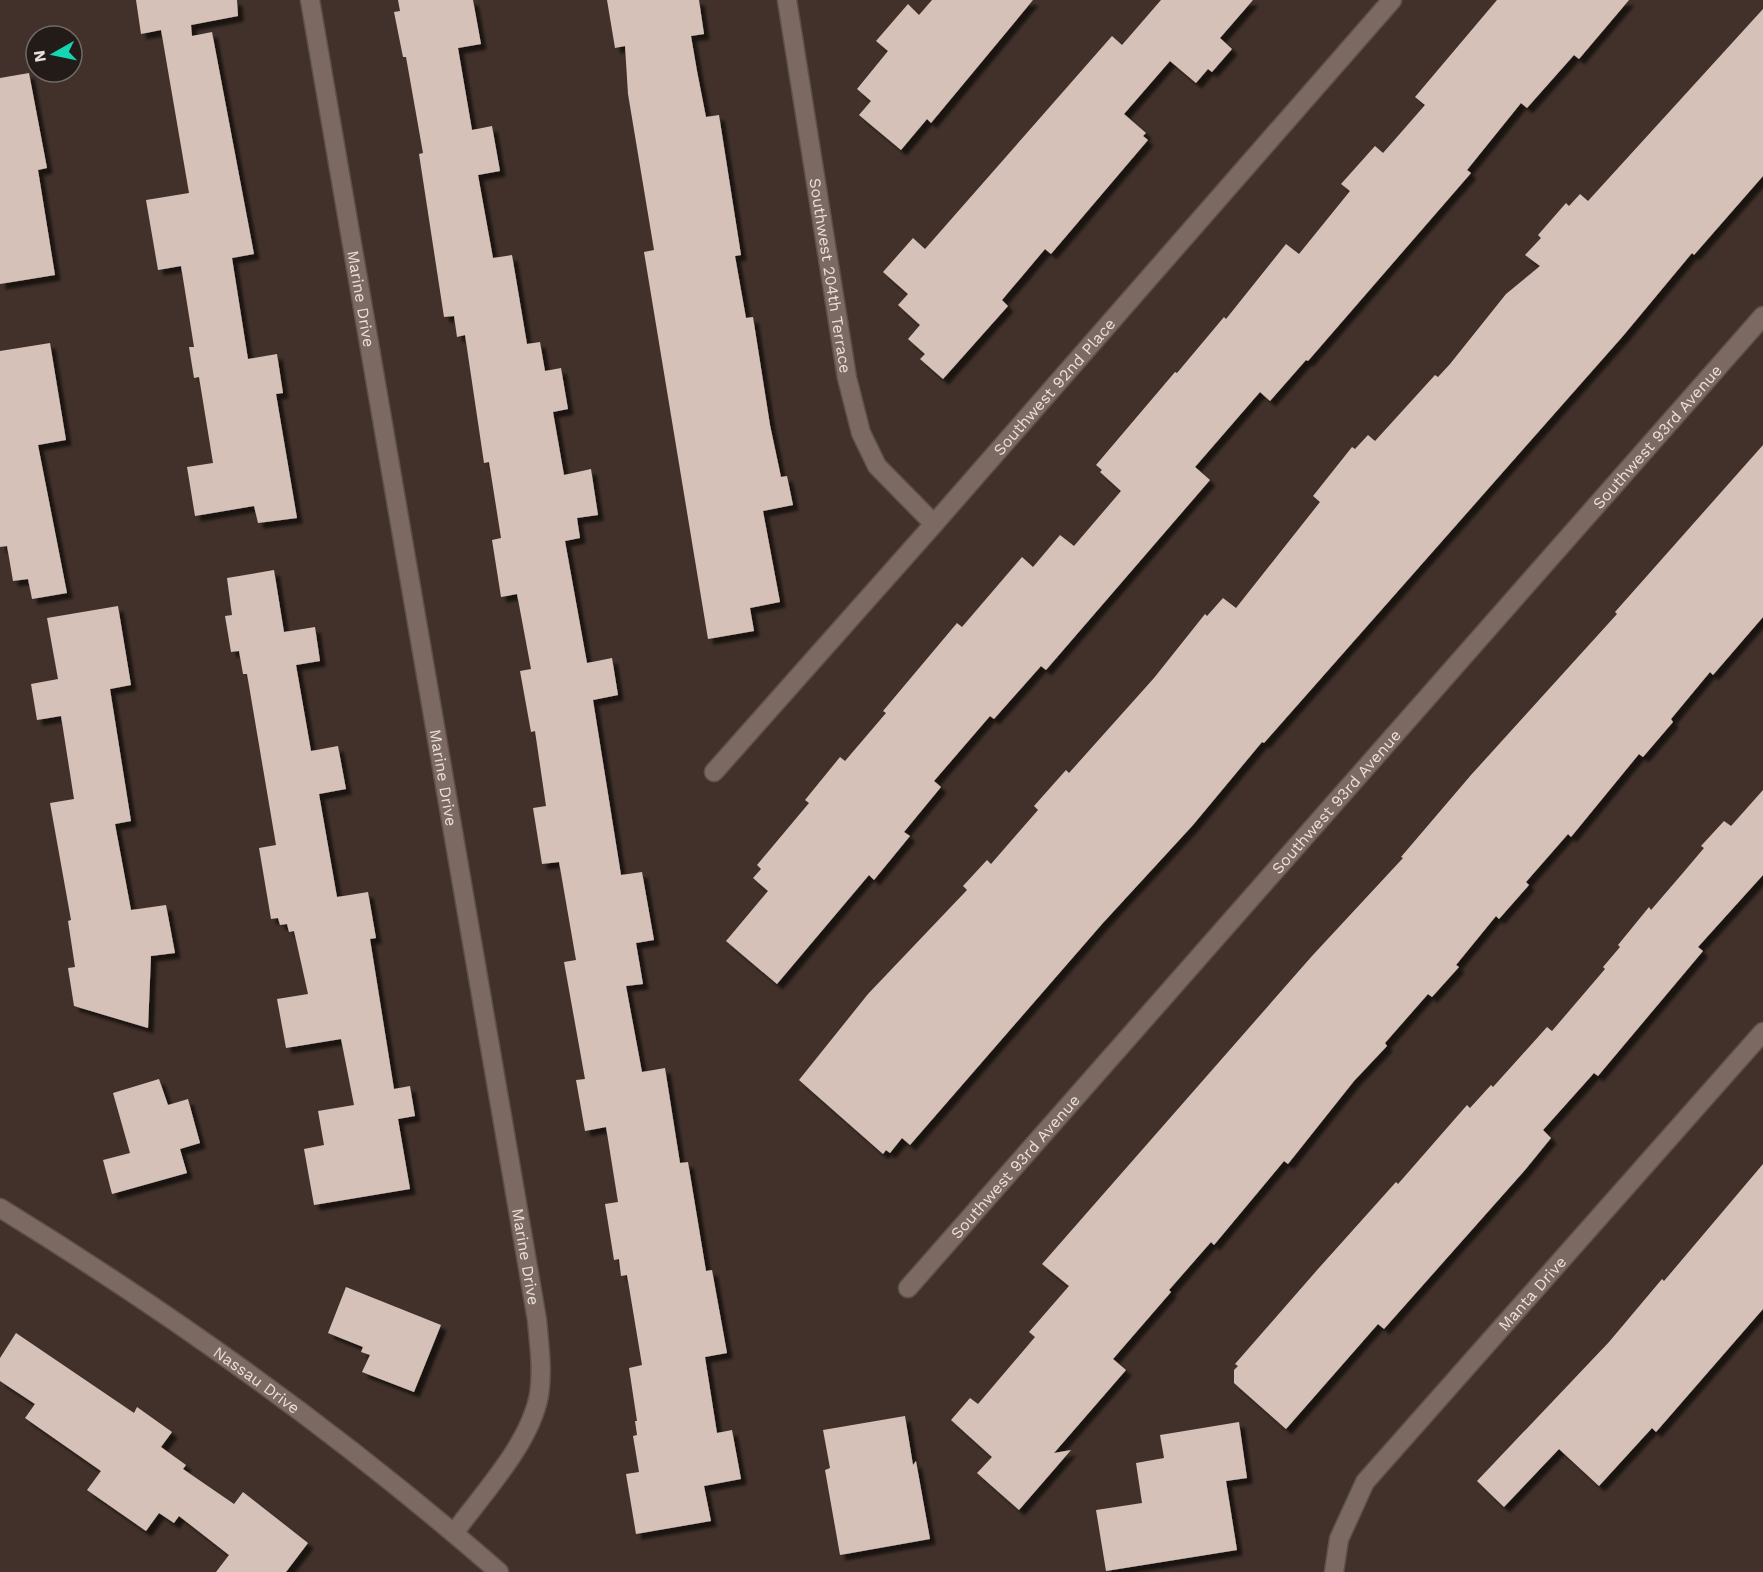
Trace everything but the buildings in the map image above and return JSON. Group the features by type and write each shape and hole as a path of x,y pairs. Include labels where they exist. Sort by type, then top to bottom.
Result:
{"street":[{"name":"Marine Drive","path":"310,0 539,1343 539,1394 528,1425 504,1465 454,1533"},
{"name":"Southwest 204th Terrace","path":"787,0 846,378 861,433 877,466 934,525"},
{"name":"Southwest 92nd Place","path":"714,772 934,525 1392,0"},
{"name":"Southwest 93rd Avenue","path":"908,1288 1763,316"},
{"name":"Manta Drive","path":"1334,1572 1342,1530 1365,1482 1763,1032"},
{"name":"Nassau Drive","path":"0,1208 168,1315 236,1363 454,1533 499,1572"}]}
